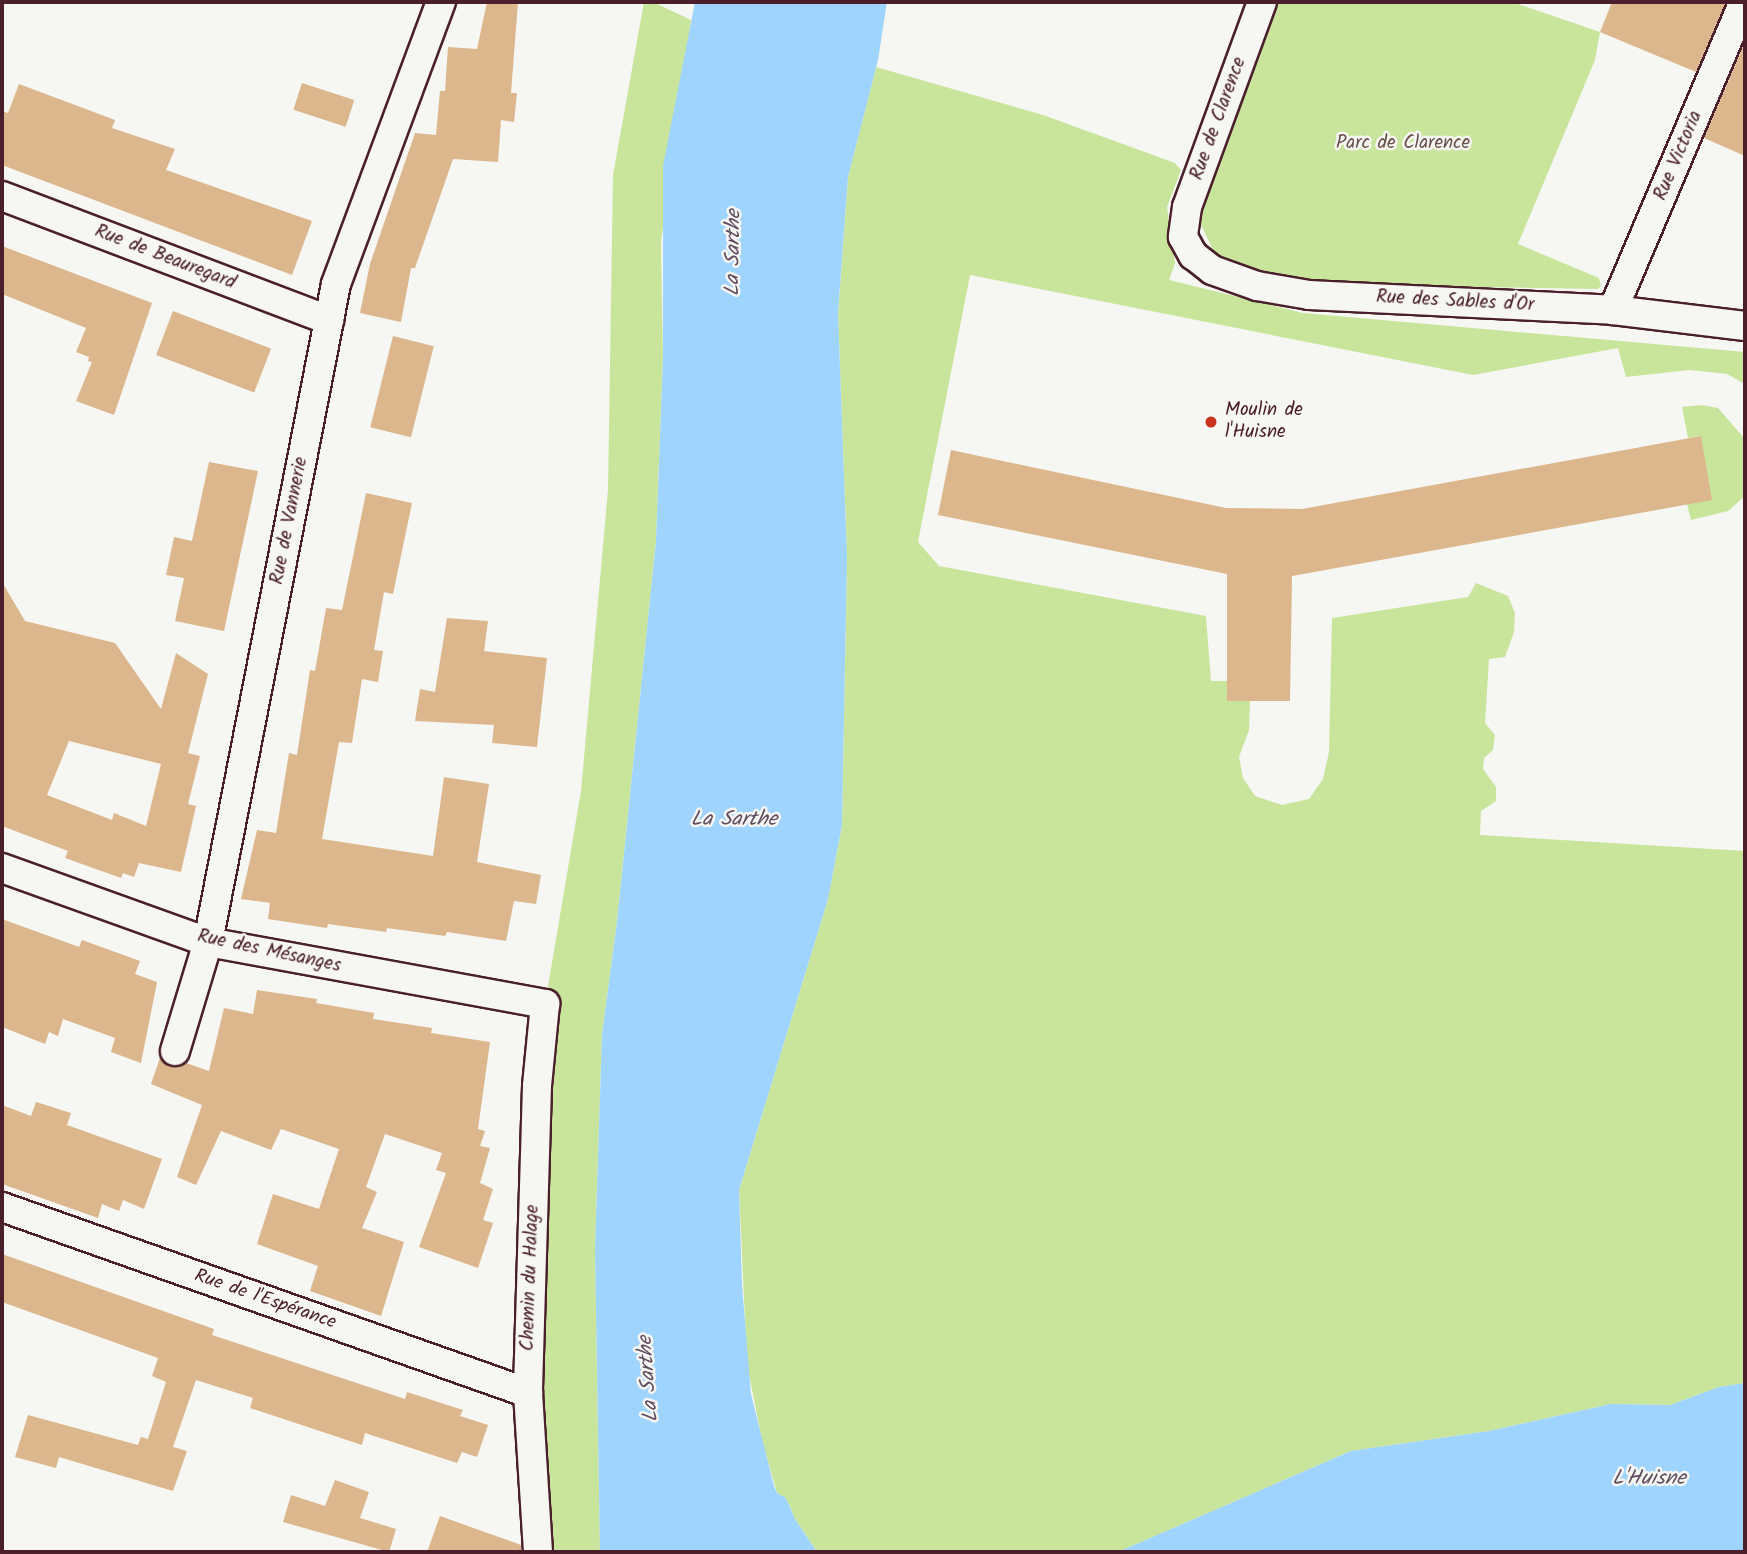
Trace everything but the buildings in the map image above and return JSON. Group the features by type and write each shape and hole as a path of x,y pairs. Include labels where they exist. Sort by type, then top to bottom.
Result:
{"street":[{"name":"Rue de Vannerie","path":"175,1051 208,942 336,284 441,2"},
{"name":"Rue de Clarence","path":"1183,237 1187,207 1262,2"},
{"name":"Rue Victoria","path":"1613,310 1744,2"},
{"name":"Rue de Beauregard","path":"2,196 329,320"},
{"name":"Rue des Sables d'Or","path":"1183,237 1193,255 1212,270 1257,286 1296,293 1613,310 1745,326"},
{"name":"Rue des Mésanges","path":"2,868 208,942 545,1004"},
{"name":"Chemin du Halage","path":"538,1552 528,1393 537,1086 545,1004"},
{"name":"Rue de l'Espérance","path":"2,1207 528,1393"}],"green space":[{"path":"644,2 653,2 691,20 661,242 663,359 656,541 617,922 602,1035 595,1249 600,1552 538,1552 545,1004 581,791 608,490 613,175"},
{"name":"Parc de Clarence","path":"1270,2 1512,2 1600,32 1595,60 1518,244 1599,278 1601,286 1598,289 1305,284 1219,262 1200,223 1203,188"},
{"path":"876,67 1043,115 1175,163 1181,170 1167,207 1175,263 1169,280 1303,313 1745,352 1745,384 1727,374 1690,370 1626,377 1618,348 1473,375 970,275 918,542 939,566 1206,616 1211,681 1227,681 1227,701 1250,701 1249,730 1239,757 1243,778 1255,796 1282,805 1309,799 1323,779 1329,752 1332,618 1468,597 1476,583 1508,596 1515,613 1514,632 1505,657 1489,659 1485,723 1495,735 1493,750 1484,758 1483,769 1496,787 1496,801 1481,811 1480,835 1745,851 1745,1383 1719,1387 1670,1405 1611,1404 1489,1431 1351,1451 1118,1552 817,1552 795,1519 786,1498 777,1493 762,1440 747,1364 739,1190 828,899 842,825 847,556 838,313 848,177"},
{"path":"1702,405 1718,408 1744,438 1745,496 1728,511 1691,520 1687,504 1701,436 1688,438 1682,407"}],"water":[{"name":"La Sarthe","path":"695,2 887,2 878,60 848,177 838,313 847,556 842,825 828,899 739,1190 742,1285 751,1394 774,1486 777,1493 786,1498 795,1519 817,1552 600,1552 595,1249 602,1035 617,922 656,541 663,359 663,166"},
{"name":"L'Huisne","path":"1745,1383 1745,1552 1118,1552 1351,1451 1489,1431 1611,1404 1670,1405 1719,1387"}],"place":[{"name":"Moulin de l'Huisne","path":"1211,422"}]}
